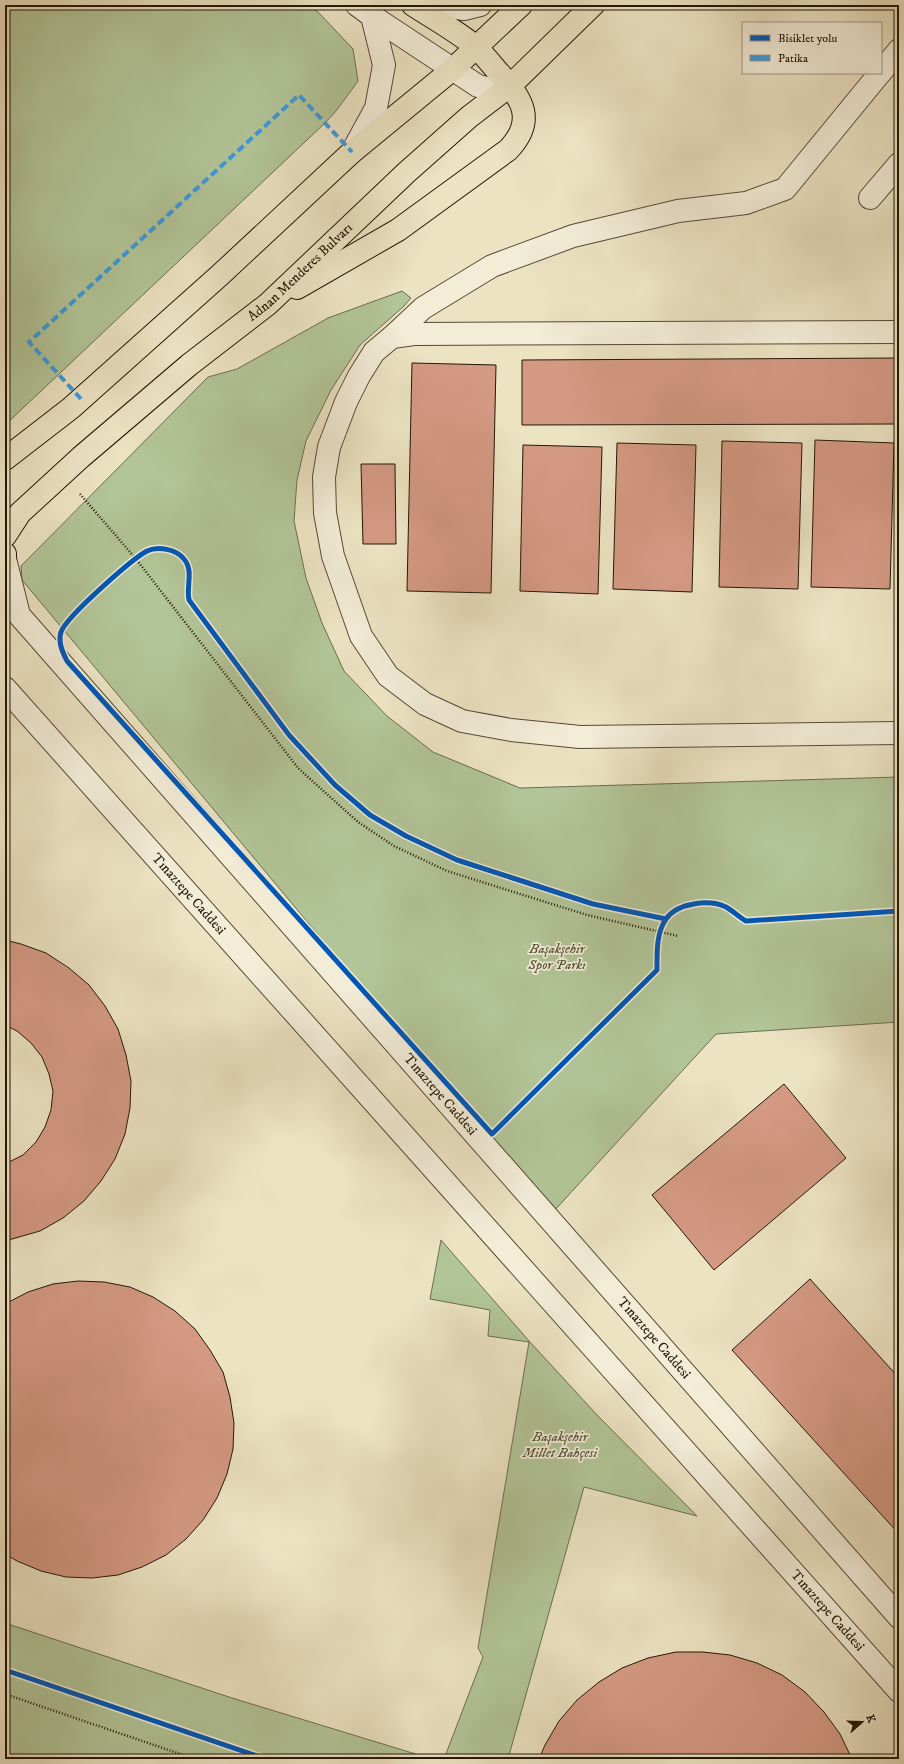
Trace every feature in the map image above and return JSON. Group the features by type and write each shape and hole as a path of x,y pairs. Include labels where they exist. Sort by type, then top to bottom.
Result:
{"main road":[{"path":"268,304 398,230 508,150 518,139 523,124 524,112 520,97 511,85 476,48 413,5"},
{"path":"5,459 70,408 220,275 352,152 453,70 521,5"},
{"name":"Adnan Menderes Bulvarı","path":"5,536 20,513 63,474 189,365 268,304 407,172 469,117 511,85 593,5"},
{"path":"5,554 5,560"}],"street":[{"path":"435,5 464,9 480,5"},
{"path":"365,10 478,86 492,89 511,85"},
{"path":"352,152 376,108 384,65 365,10"},
{"path":"882,72 899,50"},
{"path":"880,74 785,189 746,204 678,211 573,236 492,266 423,308 374,352 346,402 329,447 324,478 325,513 333,556 361,636 388,676 425,704 462,721 511,730 580,737 899,733"},
{"path":"870,198 899,164"},
{"path":"392,337 414,334 899,332"},
{"name":"Tınaztepe Caddesi","path":"5,560 19,616 899,1617"},
{"name":"Tınaztepe Caddesi","path":"5,688 899,1692"}],"path":[{"path":"63,474 136,559 298,768 358,822 394,846 447,871 588,915 678,936"},
{"path":"130,564 142,555"},
{"path":"658,939 663,925"},
{"path":"5,1694 195,1759"}],"green space":[{"path":"5,5 307,5 318,12 353,49 358,81 336,111 325,123 5,425"},
{"name":"Başakşehir Spor Parkı","path":"402,291 411,298 360,345 331,390 306,441 297,480 294,521 306,578 322,623 344,671 387,716 433,752 520,788 899,777 899,1022 716,1034 554,1211 501,1154 22,580 21,566 208,377 237,369 328,318"},
{"name":"Başakşehir Millet Bahçesi","path":"441,1240 529,1341 597,1415 697,1516 584,1487 508,1759 444,1759 483,1657 478,1648 529,1342 488,1336 490,1310 430,1299"},
{"path":"5,1623 232,1698 432,1759 5,1759"}],"building":[{"path":"898,358 898,424 522,425 522,360"},
{"path":"412,363 496,365 491,593 407,591"},
{"path":"815,440 894,443 890,589 811,587"},
{"path":"722,441 802,443 798,589 719,587"},
{"path":"617,443 696,445 692,592 613,589"},
{"path":"523,445 602,447 598,594 520,591"},
{"path":"361,464 395,464 396,544 363,544"},
{"path":"5,940 46,953 69,968 89,985 105,1006 118,1029 126,1055 131,1081 130,1108 125,1134 115,1159 101,1181 84,1201 63,1218 40,1231 5,1241 5,1164 23,1155 36,1142 45,1127 51,1110 53,1091 49,1074 42,1057 31,1043 17,1031 5,1025"},
{"path":"784,1084 846,1158 714,1270 652,1195"},
{"path":"810,1279 899,1378 899,1534 732,1350"},
{"path":"78,1281 104,1282 130,1287 153,1297 175,1311 195,1329 223,1372 230,1397 234,1423 233,1449 227,1474 217,1498 203,1520 186,1539 166,1555 142,1567 118,1575 92,1578 66,1577 41,1571 17,1561 5,1554 5,1304 28,1292 53,1284"},
{"path":"676,1652 703,1652 730,1655 757,1663 782,1675 805,1692 824,1712 840,1734 852,1759 539,1759 545,1745 559,1721 577,1700 599,1682 622,1668 648,1658"}],"marked path":[{"path":"81,399 29,342 299,95 352,152"}],"cycle path":[{"path":"666,919 593,904 457,860 406,836 370,815 335,785 289,735 189,600 189,568 184,559 172,551 167,549 151,549 139,556 86,602 74,614 61,632 60,643 67,661 492,1134 657,970 660,931 666,919 678,909 694,904 711,903 726,907 746,921 899,911"},
{"path":"5,1670 266,1759"}]}
